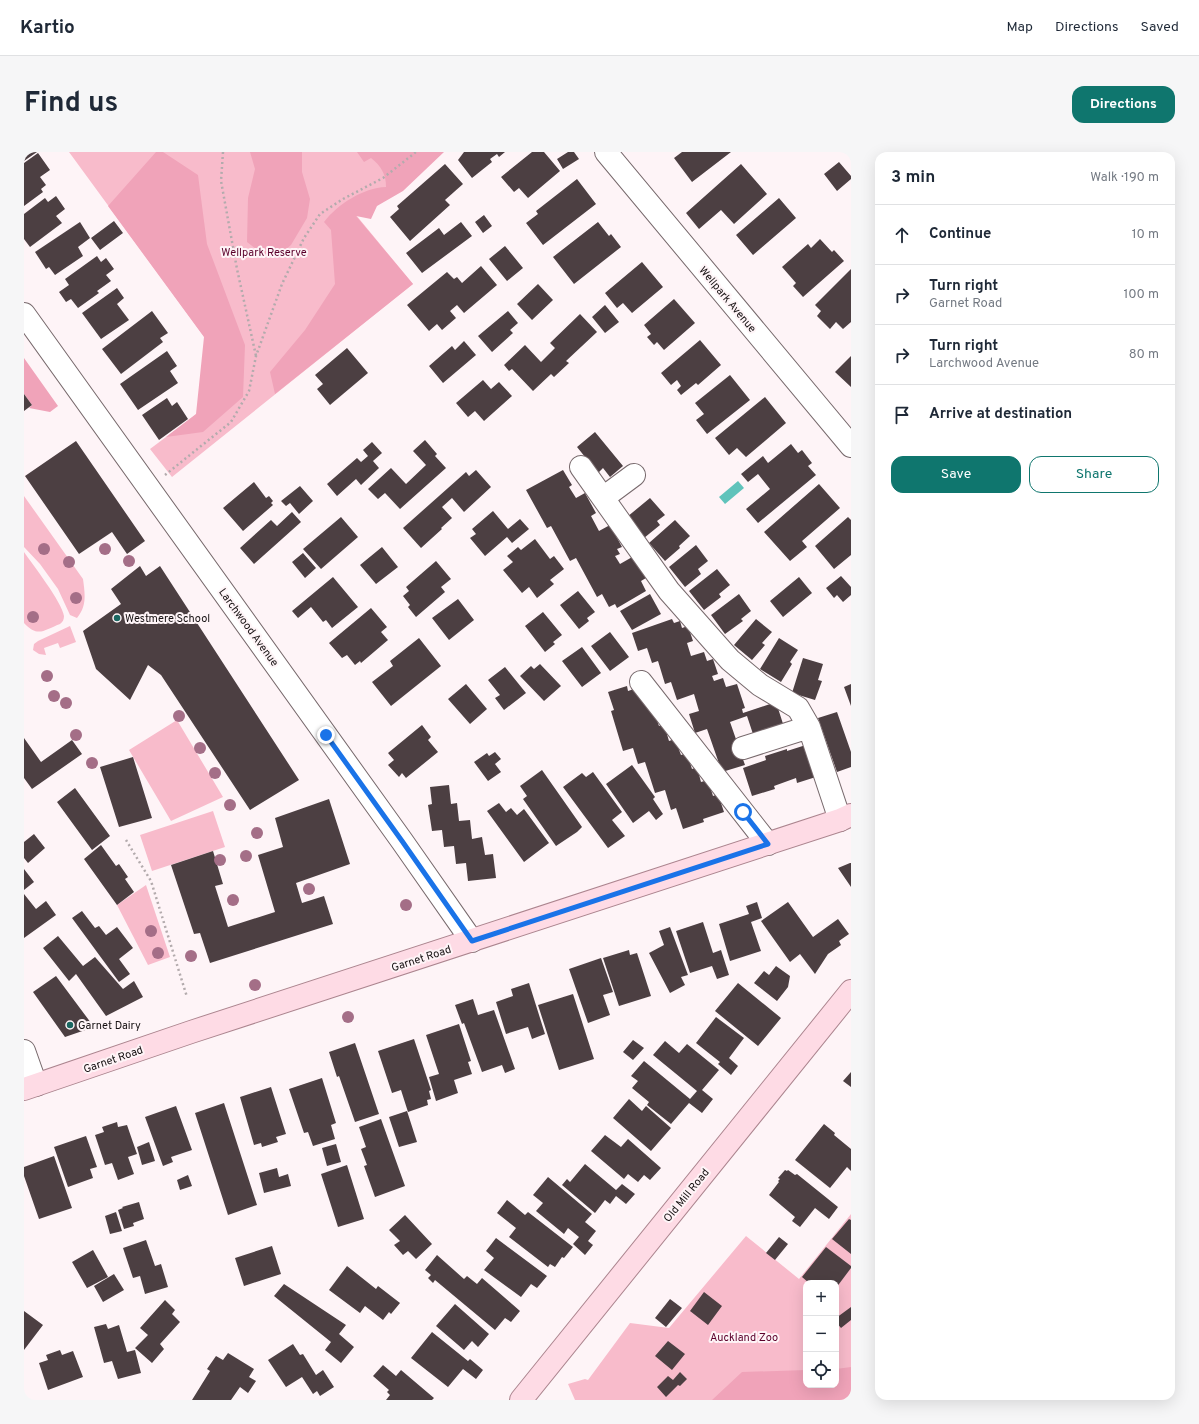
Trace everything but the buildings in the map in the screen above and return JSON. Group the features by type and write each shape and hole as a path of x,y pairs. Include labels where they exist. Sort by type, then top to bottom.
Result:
{"main road":[{"name":"Garnet Road","path":"30,1087 191,1032 847,818"},
{"name":"Old Mill Road","path":"521,1400 851,991"}],"street":[{"name":"Wellpark Avenue","path":"606,152 851,446"},
{"name":"Larchwood Avenue","path":"24,314 472,941"},
{"path":"581,467 669,591 730,660 760,685 798,708 809,727 847,818"},
{"path":"603,498 634,475"},
{"path":"641,682 768,844"},
{"path":"743,748 809,727"},
{"path":"24,1051 30,1087"}],"path":[{"path":"223,152 221,181 237,269 256,356"},
{"path":"162,477 231,422 249,391 256,356 282,284 304,238 320,214 343,199 383,178 416,152"},
{"path":"126,840 151,881 187,997"}],"green space":[{"name":"Wellpark Reserve","path":"69,152 432,152 356,215 413,284 172,477 150,449 238,383"},
{"path":"156,152 163,152 198,175 207,244 245,345 243,397 203,432 166,437 196,414 204,337 108,206"},
{"path":"250,152 302,152 302,172 310,199 307,218 291,245 277,257 261,253 247,242 248,198 255,169"},
{"path":"357,152 444,152 403,191 377,206 371,219 356,216 413,284 275,394 270,372 305,330 335,284 331,230 324,222 336,209 352,198 369,190 386,187 384,174 378,164 371,158 364,162"},
{"path":"24,358 58,406 50,412 29,408 32,405 24,394"},
{"path":"24,496 83,579 85,595 84,604 77,618 70,615 58,589 40,564 24,547"},
{"path":"24,552 53,593 64,616 60,624 41,631 33,630 24,623"},
{"path":"70,626 76,642 60,648 58,643 44,648 46,655 39,654 33,650 34,644 38,641"},
{"path":"177,720 223,797 171,821 129,750"},
{"path":"213,811 225,847 152,871 140,835"},
{"path":"146,885 170,957 148,965 117,905"},
{"name":"Auckland Zoo","path":"851,1214 851,1400 575,1400 568,1384 585,1379 588,1380 630,1323 669,1328 746,1236 799,1279"},
{"path":"851,1367 851,1400 712,1400 742,1372 803,1370 803,1388 839,1388 839,1369"}],"water":[{"path":"738,481 744,488 725,504 719,497"}],"place":[{"name":"Westmere School","path":"117,618"},
{"name":"Garnet Dairy","path":"70,1025"}],"route":[{"path":"326,735 472,941 768,844 743,812"}]}
